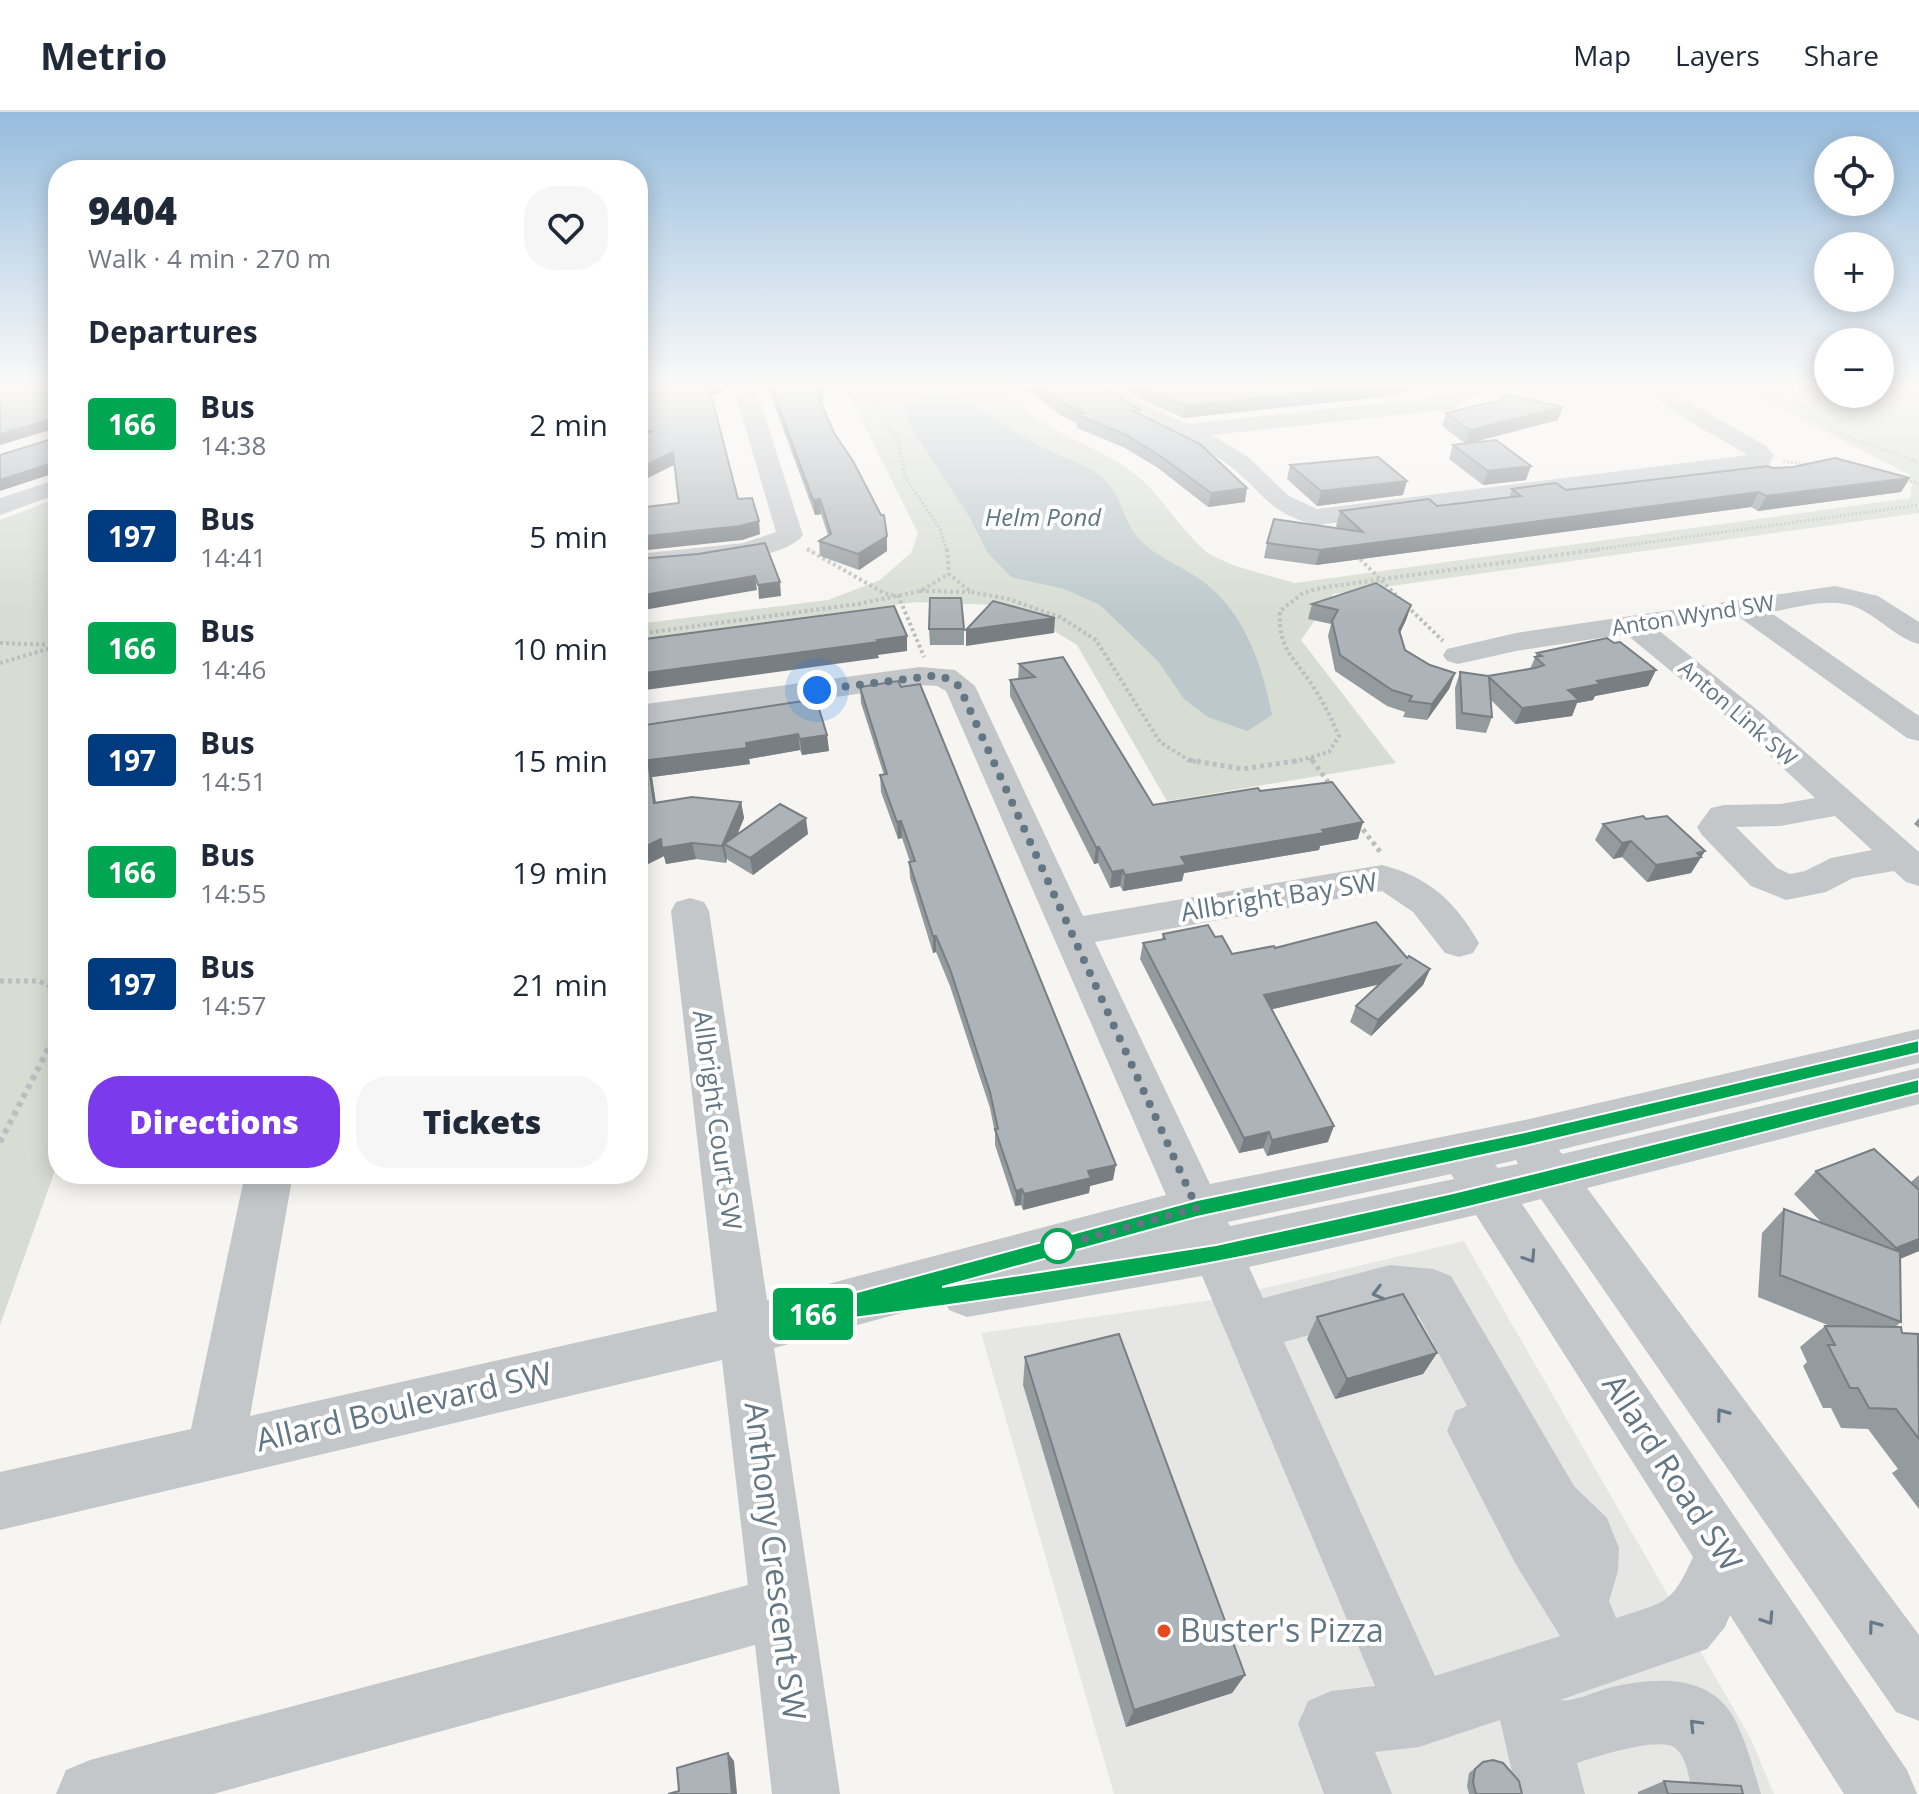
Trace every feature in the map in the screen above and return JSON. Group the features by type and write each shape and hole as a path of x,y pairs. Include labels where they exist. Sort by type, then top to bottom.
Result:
{"street":[{"path":"648,561 763,548 787,539 790,529 768,461"},
{"path":"1240,461 1291,510 1317,517 1755,461"},
{"path":"0,507 48,490"},
{"name":"Anton Wynd SW","path":"1458,655 1516,642 1743,607 1844,595 1868,602 1919,635"},
{"path":"1743,607 1919,731"},
{"name":"Anton Link SW","path":"1632,624 1741,712 1910,865"},
{"path":"648,714 932,676 953,681 964,693 1250,1326 1419,1714"},
{"name":"Anton Link SW","path":"1843,804 1780,815 1724,816 1715,827 1764,877 1786,887 1813,883 1844,867 1910,865"},
{"name":"Allbright Bay SW","path":"1072,932 1372,879 1402,882 1420,893 1459,943"},
{"name":"Allbright Court SW","path":"690,911 745,1329"},
{"name":"Allard Boulevard SW","path":"1538,1157 1919,1046"},
{"name":"Allard Boulevard SW","path":"0,1501 809,1315 1052,1282 1206,1231 1538,1157 1919,1086"},
{"path":"1538,1157 1919,1689"},
{"name":"Allard Road SW","path":"1474,1172 1883,1794"},
{"path":"215,1451 267,1184"},
{"path":"1250,1326 1390,1289 1433,1293 1452,1300 1467,1311 1574,1490 1580,1502 1580,1527 1591,1558 1590,1629 1537,1739"},
{"name":"Anthony Crescent SW","path":"745,1329 806,1794"},
{"path":"1475,1431 1536,1542 1590,1629"},
{"path":"1590,1629 1680,1630 1692,1621 1703,1605 1725,1554"},
{"path":"90,1794 780,1607"},
{"path":"1358,1794 1331,1724 1419,1714 1537,1739 1655,1712 1688,1715 1700,1726 1727,1794"}],"path":[{"path":"902,461 905,477 940,529 947,546 949,574 971,592"},
{"path":"1786,461 1810,465"},
{"path":"1888,478 1919,483"},
{"path":"648,633 858,604 920,591 971,592 1009,599 1060,617 1096,640 1160,742 1190,761 1243,769 1285,765 1329,752 1339,736 1310,681 1287,656 1278,629 1280,611 1303,593 1379,579 1919,505"},
{"path":"1317,517 1458,655"},
{"path":"787,539 884,593 898,595"},
{"path":"920,591 949,574"},
{"path":"898,595 932,676"},
{"path":"0,643 48,645"},
{"path":"0,663 48,649"},
{"path":"1310,758 1337,794"},
{"path":"1355,818 1402,882"},
{"path":"0,981 48,984"},
{"path":"0,1142 48,1049"}],"shaded area":[{"path":"882,461 1116,461 1141,479 1205,551 1223,561 1295,583 1910,498 1910,475 1884,461 1919,461 1919,513 1333,594 1301,640 1396,763 1167,801 1077,645 1041,623 994,605 917,602 648,638 648,623 828,600 880,580 911,553 918,533"},
{"path":"48,502 50,1184 0,1325 0,520"},
{"path":"1464,1241 1751,1739 1774,1794 1114,1794 981,1333 1218,1299"}],"water":[{"name":"Helm Pond","path":"933,461 1074,461 1099,475 1115,493 1131,528 1141,541 1211,588 1237,619 1256,656 1272,715 1247,731 1208,717 1184,699 1158,661 1100,605 1064,589 1011,577 987,552 970,518"}],"building":[{"path":"0,461 48,461 48,464 0,480"},
{"path":"674,461 728,461 738,499 752,498 759,521 740,526 648,536 648,507 679,503"},
{"path":"799,461 853,461 881,515 884,515 887,536 858,554 819,541 831,534 820,499 813,500"},
{"path":"1168,461 1219,461 1247,488 1211,493"},
{"path":"1383,461 1407,481 1321,491 1290,465"},
{"path":"1475,461 1525,461 1531,466 1488,471"},
{"path":"1819,461 1848,461 1910,478 1766,496 1759,492 1320,550 1267,543 1274,519 1363,532 1340,511 1429,499 1437,506 1521,496 1512,489 1556,483 1566,490 1768,466 1793,467"},
{"path":"765,543 780,582 758,585 755,576 648,594 648,558"},
{"path":"1376,583 1411,605 1399,630 1405,650 1430,665 1455,673 1432,704 1409,701 1412,696 1392,690 1340,655 1332,621 1338,610 1312,604"},
{"path":"930,598 961,598 964,629 929,629"},
{"path":"993,601 1055,618 966,630"},
{"path":"894,606 907,636 648,673 648,639"},
{"path":"1607,638 1614,643 1620,642 1656,670 1568,690 1579,700 1522,708 1489,677 1492,717 1462,713 1460,672 1488,676 1535,668 1544,665 1535,657 1542,656 1537,653"},
{"path":"1063,657 1153,805 1258,788 1260,791 1332,782 1363,822 1322,830 1324,833 1181,857 1186,865 1125,875 1123,870 1112,872 1099,847 1096,847 1010,680 1035,677 1019,664"},
{"path":"898,681 901,687 920,684 1116,1165 1088,1171 1091,1178 1024,1194 1022,1189 1016,1191 995,1129 998,1129 990,1092 950,969 936,936 933,936 909,862 915,861 880,775 887,774 860,687"},
{"path":"816,699 827,735 800,739 798,734 746,743 747,748 648,760 648,724"},
{"path":"648,760 654,803 692,797 741,802 722,846 692,843 662,848 661,839 648,845"},
{"path":"780,804 806,818 750,858 724,844"},
{"path":"1643,816 1646,819 1667,816 1705,851 1697,853 1701,857 1656,865 1631,841 1622,843 1603,824"},
{"path":"1376,922 1407,958 1409,956 1430,969 1378,1020 1356,1006 1400,965 1264,995 1334,1126 1272,1140 1269,1132 1244,1138 1143,943 1165,939 1163,934 1208,925 1215,937 1222,936 1232,954 1275,948"},
{"path":"1874,1149 1919,1190 1919,1239 1896,1248 1816,1171"},
{"path":"1784,1209 1900,1252 1901,1322 1780,1275"},
{"path":"1403,1294 1437,1353 1347,1379 1317,1317"},
{"path":"1825,1326 1901,1327 1902,1333 1918,1334 1919,1439 1896,1409 1869,1408 1858,1388 1850,1388 1828,1345 1835,1345"},
{"path":"1119,1334 1245,1675 1134,1710 1025,1357"},
{"path":"728,1753 732,1794 668,1794 679,1791 677,1768"},
{"path":"1493,1760 1503,1763 1519,1781 1522,1794 1476,1794 1473,1782 1475,1769 1483,1762"},
{"path":"1664,1781 1741,1786 1743,1794 1668,1794"}],"bus line":[{"name":"166","path":"1919,1046 1525,1139 1197,1208 809,1315 1052,1282 1216,1253 1453,1201 1919,1086"}],"place":[{"name":"Buster's Pizza","path":"1164,1631"}],"route":[{"path":"817,690 932,676 944,677 959,686 1197,1208 1047,1249 1058,1246"}]}
